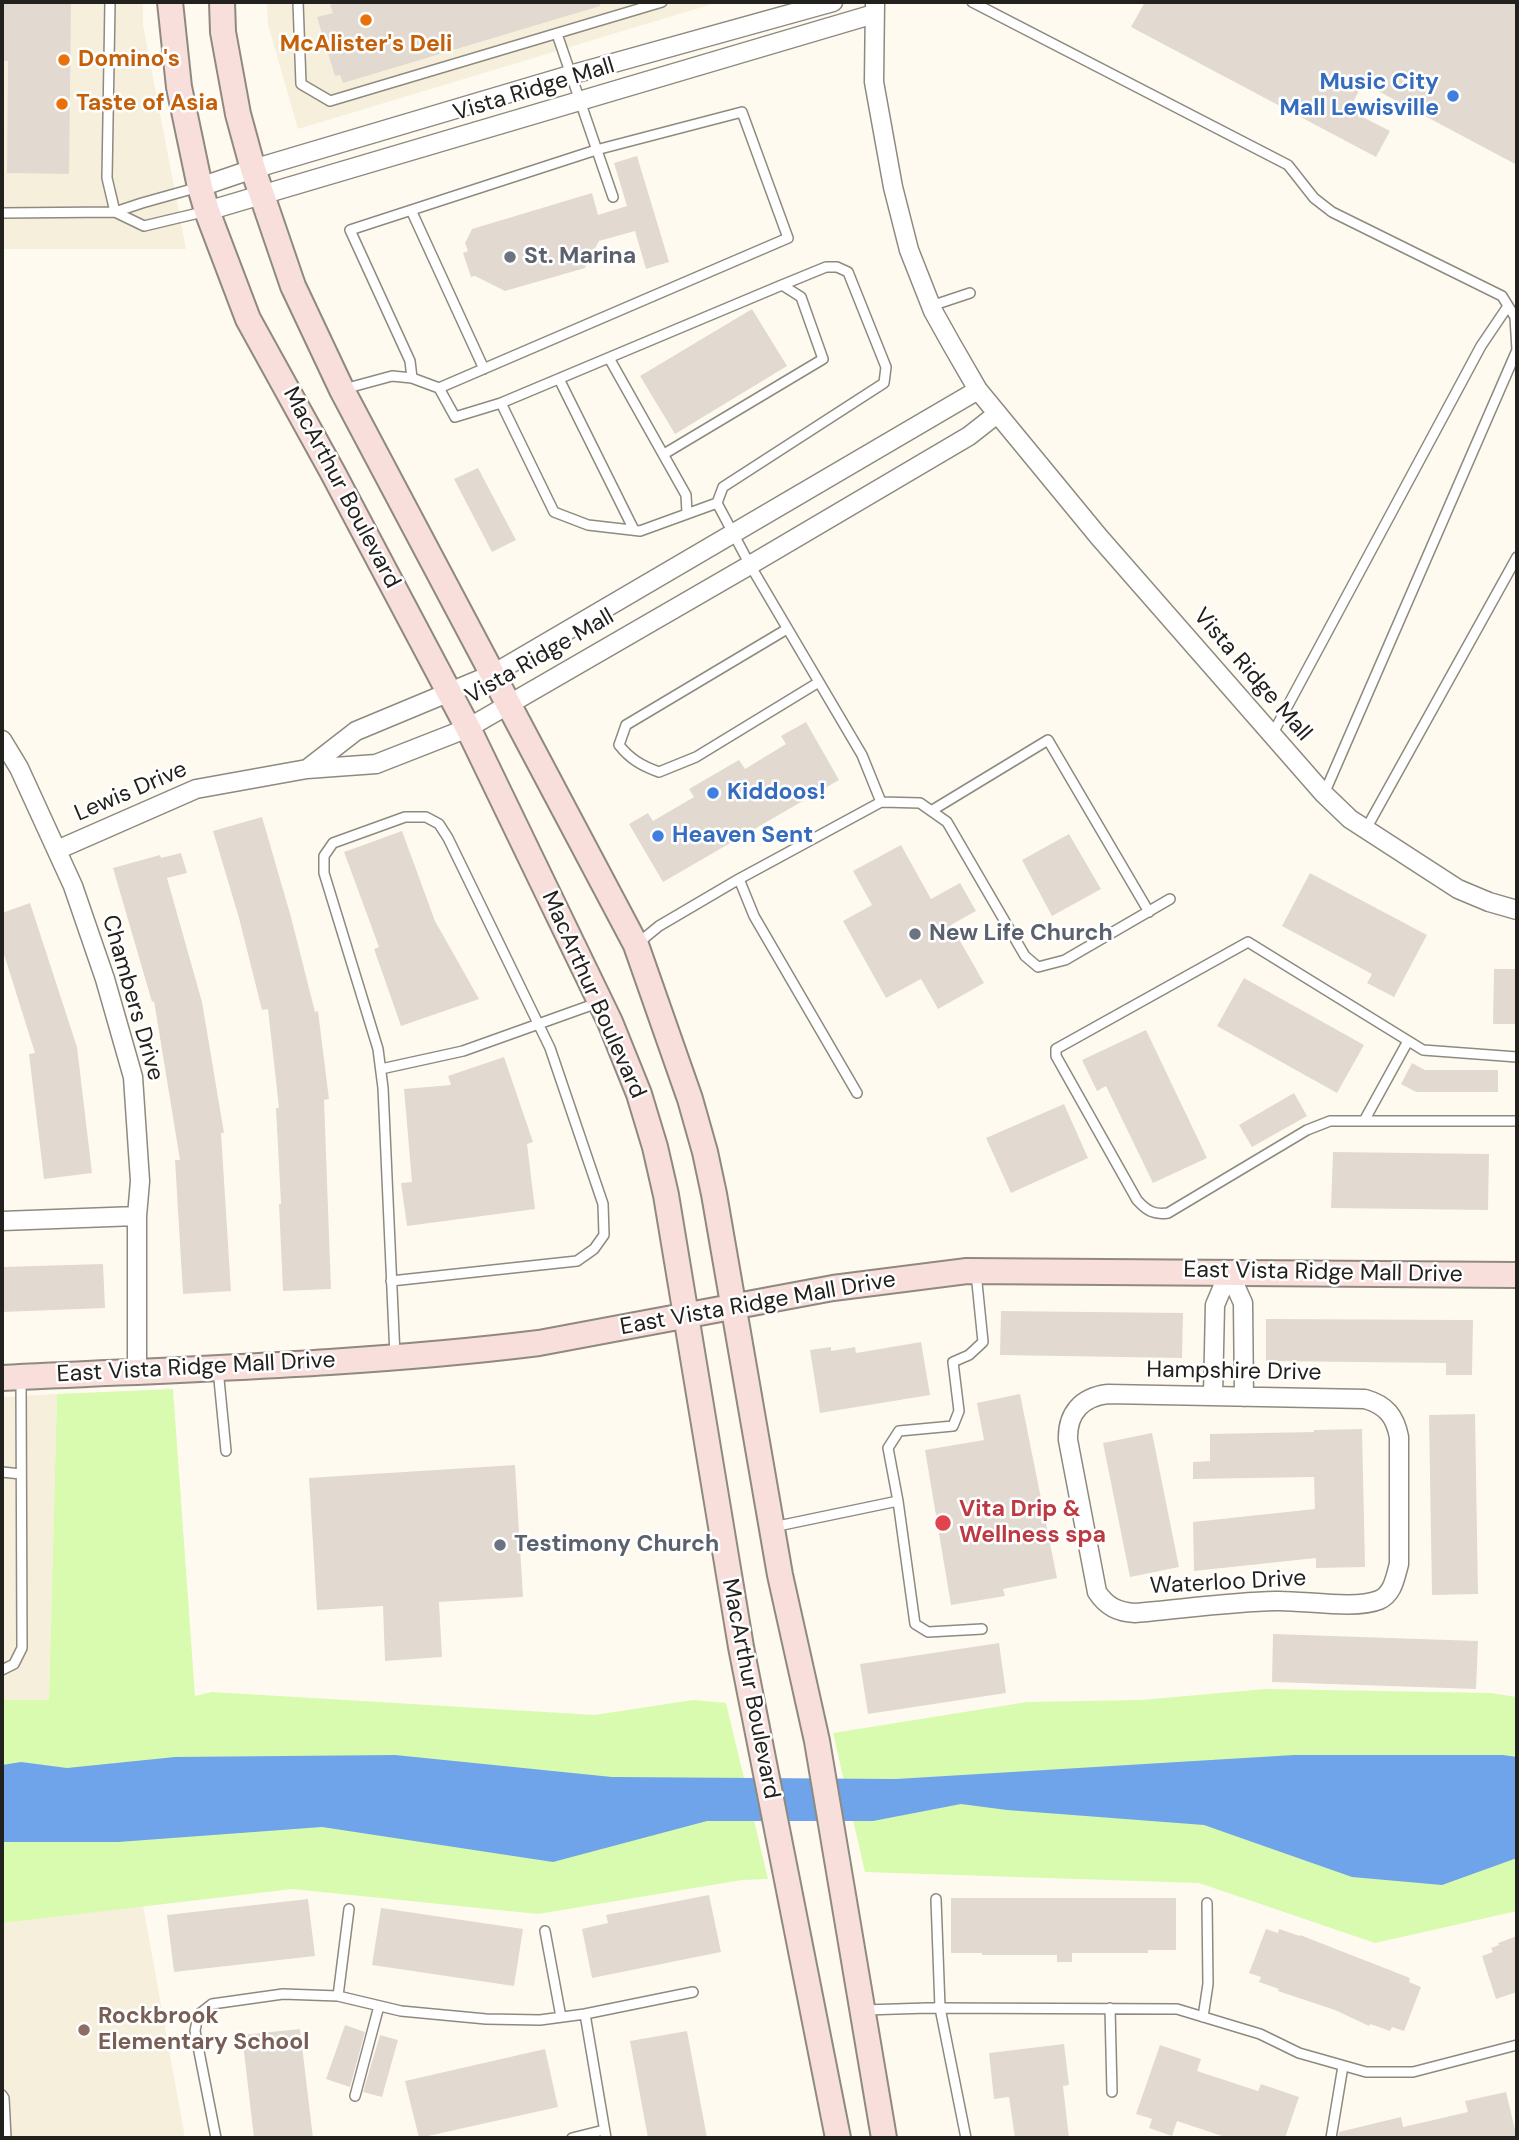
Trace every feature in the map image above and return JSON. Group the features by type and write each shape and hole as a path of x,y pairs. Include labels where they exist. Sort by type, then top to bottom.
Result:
{"main road":[{"name":"MacArthur Boulevard","path":"170,2 179,87 200,187 248,319 468,728 600,1002 639,1094 666,1195 738,1634 838,2138"},
{"path":"215,2 223,32"},
{"name":"MacArthur Boulevard","path":"222,2 223,32 238,114 253,169 293,286 342,390 636,945 691,1099 705,1152 735,1305 771,1527 817,1741 884,2138"},
{"name":"East Vista Ridge Mall Drive","path":"11,1378 395,1357 539,1343 833,1288 976,1271 1517,1275"}],"street":[{"name":"Vista Ridge Mall","path":"200,187 570,75 833,2"},
{"name":"Vista Ridge Mall","path":"207,211 580,102 875,8 874,82 893,187 909,250 931,306 978,390 1104,542 1324,794 1350,819 1458,889 1517,910"},
{"name":"Vista Ridge Mall","path":"450,693 493,674 978,390"},
{"name":"Vista Ridge Mall","path":"468,728 968,436 997,414"},
{"name":"Lewis Drive","path":"307,769 356,731 450,693"},
{"name":"Lewis Drive","path":"57,850 196,789 307,769 376,764 468,728"},
{"name":"Chambers Drive","path":"2,740 19,768 72,886 106,979 133,1077 140,1181 137,1216 137,1371"},
{"path":"2,1221 137,1216"},
{"path":"1213,1396 1215,1305 1229,1272"},
{"path":"1229,1272 1243,1303 1244,1397"},
{"name":"Hampshire Drive","path":"1113,1609 1097,1592 1067,1429 1077,1408 1096,1396 1108,1394 1366,1399 1379,1403 1389,1412 1399,1437 1399,1564 1395,1582 1387,1596"},
{"name":"Waterloo Drive","path":"1113,1609 1135,1613 1277,1601 1353,1604 1375,1602 1387,1596"}],"lane":[{"path":"110,2 107,178 115,212"},
{"path":"298,2 301,85 330,101 662,2"},
{"path":"972,2 1288,165 1314,198 1332,212 1502,296 1515,317 1517,350 1324,794"},
{"path":"556,34 613,197"},
{"path":"412,378 410,361 350,230 596,150 742,111 788,238 439,388"},
{"path":"2,213 115,212 200,187"},
{"path":"411,210 484,369"},
{"path":"115,212 144,226 207,211"},
{"path":"342,390 392,376 412,378 439,388 455,417 501,403 826,267 837,267 848,272 886,367 884,383 723,487 717,503 750,565 862,755 881,802"},
{"path":"664,454 823,359 801,297 782,285"},
{"path":"931,306 970,293"},
{"path":"1272,735 1481,346 1508,306"},
{"path":"609,358 686,495 687,513"},
{"path":"559,379 634,530"},
{"path":"501,403 554,512 588,525 640,531 717,503"},
{"path":"1366,829 1517,556"},
{"path":"788,629 626,725 619,745 642,766 659,772 696,757 819,682"},
{"path":"931,811 1048,740 1149,912"},
{"path":"636,945 659,926 739,879 881,802 920,803 947,822 1025,956 1038,967 1065,960 1170,899"},
{"path":"391,1281 577,1261 594,1249 604,1235 603,1204 558,1067 439,824 426,817 405,817 333,843 324,856 324,873 378,1049 381,1069 391,1281 395,1357"},
{"path":"739,879 754,916 857,1093"},
{"path":"1517,1057 1423,1050 1248,942 1056,1049 1056,1056 1137,1200 1146,1210 1157,1214 1168,1213 1307,1130 1330,1121 1517,1121"},
{"path":"381,1069 463,1051 600,1002"},
{"path":"1364,1121 1408,1041"},
{"path":"976,1271 983,1342 969,1355 953,1362 959,1411 953,1426 899,1431 888,1448 915,1624 928,1632 982,1629"},
{"path":"217,1367 226,1451"},
{"path":"2,1670 14,1664 22,1648 21,1474 11,1378"},
{"path":"2,1472 21,1474"},
{"path":"771,1527 898,1501"},
{"path":"936,1899 940,2008 965,2138"},
{"path":"1203,2017 1208,1984 1208,1903"},
{"path":"338,1996 349,1909"},
{"path":"545,1931 561,2017"},
{"path":"216,2138 195,2031 198,2015 212,2004 283,1994 338,1996 401,2011 486,2019 540,2020 585,2014 693,1992"},
{"path":"355,2096 379,2006"},
{"path":"863,2011 913,2008 1177,2009 1260,2034 1299,2053 1366,2072 1413,2072 1517,2045"},
{"path":"1111,2008 1112,2092"},
{"path":"572,2138 605,2134 585,2014"},
{"path":"1331,2138 1343,2066"},
{"path":"2,2095 6,2138"}],"shaded area":[{"path":"2,2 143,2 143,25 186,249 2,249"},
{"path":"267,2 719,2 298,129 268,25"},
{"path":"57,1394 49,1700 2,1700 2,1397"},
{"name":"Rockbrook Elementary School","path":"143,1905 185,2138 2,2138 2,1923"}],"green space":[{"path":"173,1389 195,1696 212,1692 595,1715 693,1700 726,1703 768,1879 742,1880 538,1914 292,1889 2,1923 2,1700 49,1700 57,1394"},
{"path":"1266,1689 1491,1693 1517,1697 1517,1911 1375,1943 1199,1883 865,1872 833,1733 1027,1702 1141,1700"}],"water":[{"path":"395,1755 612,1777 896,1779 1294,1755 1503,1755 1517,1757 1517,1858 1442,1885 1352,1877 1204,1825 961,1804 873,1821 707,1821 553,1862 322,1827 118,1842 2,1842 2,1765 21,1762 67,1768 175,1757"}],"building":[{"path":"2,2 71,2 69,174 7,173 8,61 2,61"},
{"path":"340,2 600,2 600,6 343,83 340,75 335,76 317,17 333,13 330,5"},
{"name":"Music City Mall Lewisville","path":"1145,2 1517,2 1517,165 1363,83 1349,110 1390,131 1376,157 1131,27"},
{"path":"637,156 669,262 646,269 635,231 599,241 585,268 505,291 475,276 471,277 463,253 468,251 465,243 472,229 592,193 598,215 627,206 614,163"},
{"path":"752,309 787,366 675,434 640,376"},
{"path":"478,468 516,540 492,552 454,479"},
{"path":"806,722 839,780 663,882 629,824 648,813 653,821 694,797 689,789 739,760 745,769 786,744 781,736"},
{"path":"262,817 315,1012 318,1011 329,1099 324,1100 331,1289 283,1291 276,1108 279,1108 268,1009 262,1010 239,918 213,831"},
{"path":"402,831 435,921 479,999 401,1026 374,949 379,947 344,852"},
{"path":"1069,834 1101,889 1052,916 1022,860"},
{"path":"901,845 931,899 960,883 976,911 951,925 984,983 938,1009 921,979 886,998 843,921 872,905 853,871"},
{"path":"181,853 187,873 167,878 202,1002 224,1133 221,1133 231,1291 183,1294 175,1160 180,1160 154,1001 152,1002 113,868 160,855 161,858"},
{"path":"1310,873 1427,935 1394,997 1367,983 1372,974 1282,926"},
{"path":"30,903 77,1047 92,1173 44,1179 29,1054 35,1053 2,948 2,913"},
{"path":"1494,969 1517,969 1517,1024 1493,1024"},
{"path":"1244,978 1364,1045 1337,1093 1217,1026"},
{"path":"1146,1030 1207,1158 1153,1183 1106,1086 1097,1091 1082,1060"},
{"path":"504,1057 533,1142 527,1144 535,1209 407,1226 401,1183 412,1182 404,1089 451,1085 448,1076"},
{"path":"1412,1063 1425,1070 1498,1070 1498,1092 1416,1092 1401,1084"},
{"path":"1294,1093 1307,1116 1252,1147 1239,1125"},
{"path":"1064,1104 1088,1158 1011,1193 986,1138"},
{"path":"1333,1152 1489,1154 1488,1210 1331,1208"},
{"path":"103,1264 105,1308 2,1312 2,1267"},
{"path":"1001,1311 1183,1313 1182,1358 1000,1355"},
{"path":"1266,1319 1473,1320 1472,1375 1446,1375 1446,1363 1266,1361"},
{"path":"921,1342 930,1395 820,1413 810,1350 831,1347 831,1351 855,1347 856,1353"},
{"path":"1020,1394 1057,1578 1003,1589 1005,1596 951,1605 925,1450 984,1440 977,1403"},
{"path":"1475,1414 1478,1594 1432,1595 1429,1415"},
{"path":"1362,1429 1365,1567 1316,1568 1316,1558 1194,1571 1193,1522 1315,1509 1314,1477 1193,1479 1193,1462 1210,1461 1210,1434"},
{"path":"1152,1433 1179,1567 1130,1577 1103,1443"},
{"path":"515,1465 523,1597 439,1602 442,1657 385,1661 383,1606 317,1610 309,1478"},
{"path":"1273,1634 1478,1641 1476,1689 1272,1682"},
{"path":"999,1643 1006,1693 868,1714 860,1664"},
{"path":"709,1895 721,1952 592,1978 582,1929 608,1923 606,1915"},
{"path":"951,1898 1176,1898 1176,1950 1148,1950 1148,1953 1072,1953 1072,1962 1057,1962 1057,1955 951,1953"},
{"path":"308,1899 315,1956 174,1972 167,1915"},
{"path":"381,1908 523,1929 514,1986 372,1965"},
{"path":"1266,1929 1278,1933 1279,1929 1300,1935 1410,1978 1409,1982 1421,1987 1404,2031 1392,2027 1390,2031 1370,2024 1369,2026 1335,2010 1259,1982 1261,1977 1249,1973"},
{"path":"1517,1936 1517,1992 1496,1999 1482,1956 1493,1952 1491,1948 1499,1945 1498,1943"},
{"path":"345,2025 365,2032 350,2087 326,2079"},
{"path":"300,2029 313,2138 254,2138 242,2035"},
{"path":"687,2031 707,2138 648,2138 630,2041"},
{"path":"380,2035 398,2040 382,2097 363,2092"},
{"path":"1064,2044 1069,2085 1063,2086 1069,2138 1015,2138 1009,2097 994,2099 989,2053"},
{"path":"1160,2045 1201,2059 1197,2071 1258,2091 1261,2084 1299,2097 1285,2138 1228,2138 1177,2121 1172,2136 1149,2128 1152,2119 1136,2114"},
{"path":"545,2049 558,2107 419,2138 405,2081"},
{"path":"1506,2092 1517,2138 1338,2138 1339,2132 1401,2117 1403,2127 1468,2112 1465,2101"}],"place":[{"name":"McAlister's Deli","path":"366,20"},
{"name":"Domino's","path":"64,60"},
{"name":"Music City Mall Lewisville","path":"1453,96"},
{"name":"Taste of Asia","path":"62,104"},
{"name":"St. Marina","path":"510,257"},
{"name":"Kiddoos!","path":"713,793"},
{"name":"Heaven Sent","path":"658,836"},
{"name":"New Life Church","path":"915,934"},
{"name":"Vita Drip & Wellness spa","path":"943,1523"},
{"name":"Testimony Church","path":"500,1545"},
{"name":"Rockbrook Elementary School","path":"84,2030"}]}
